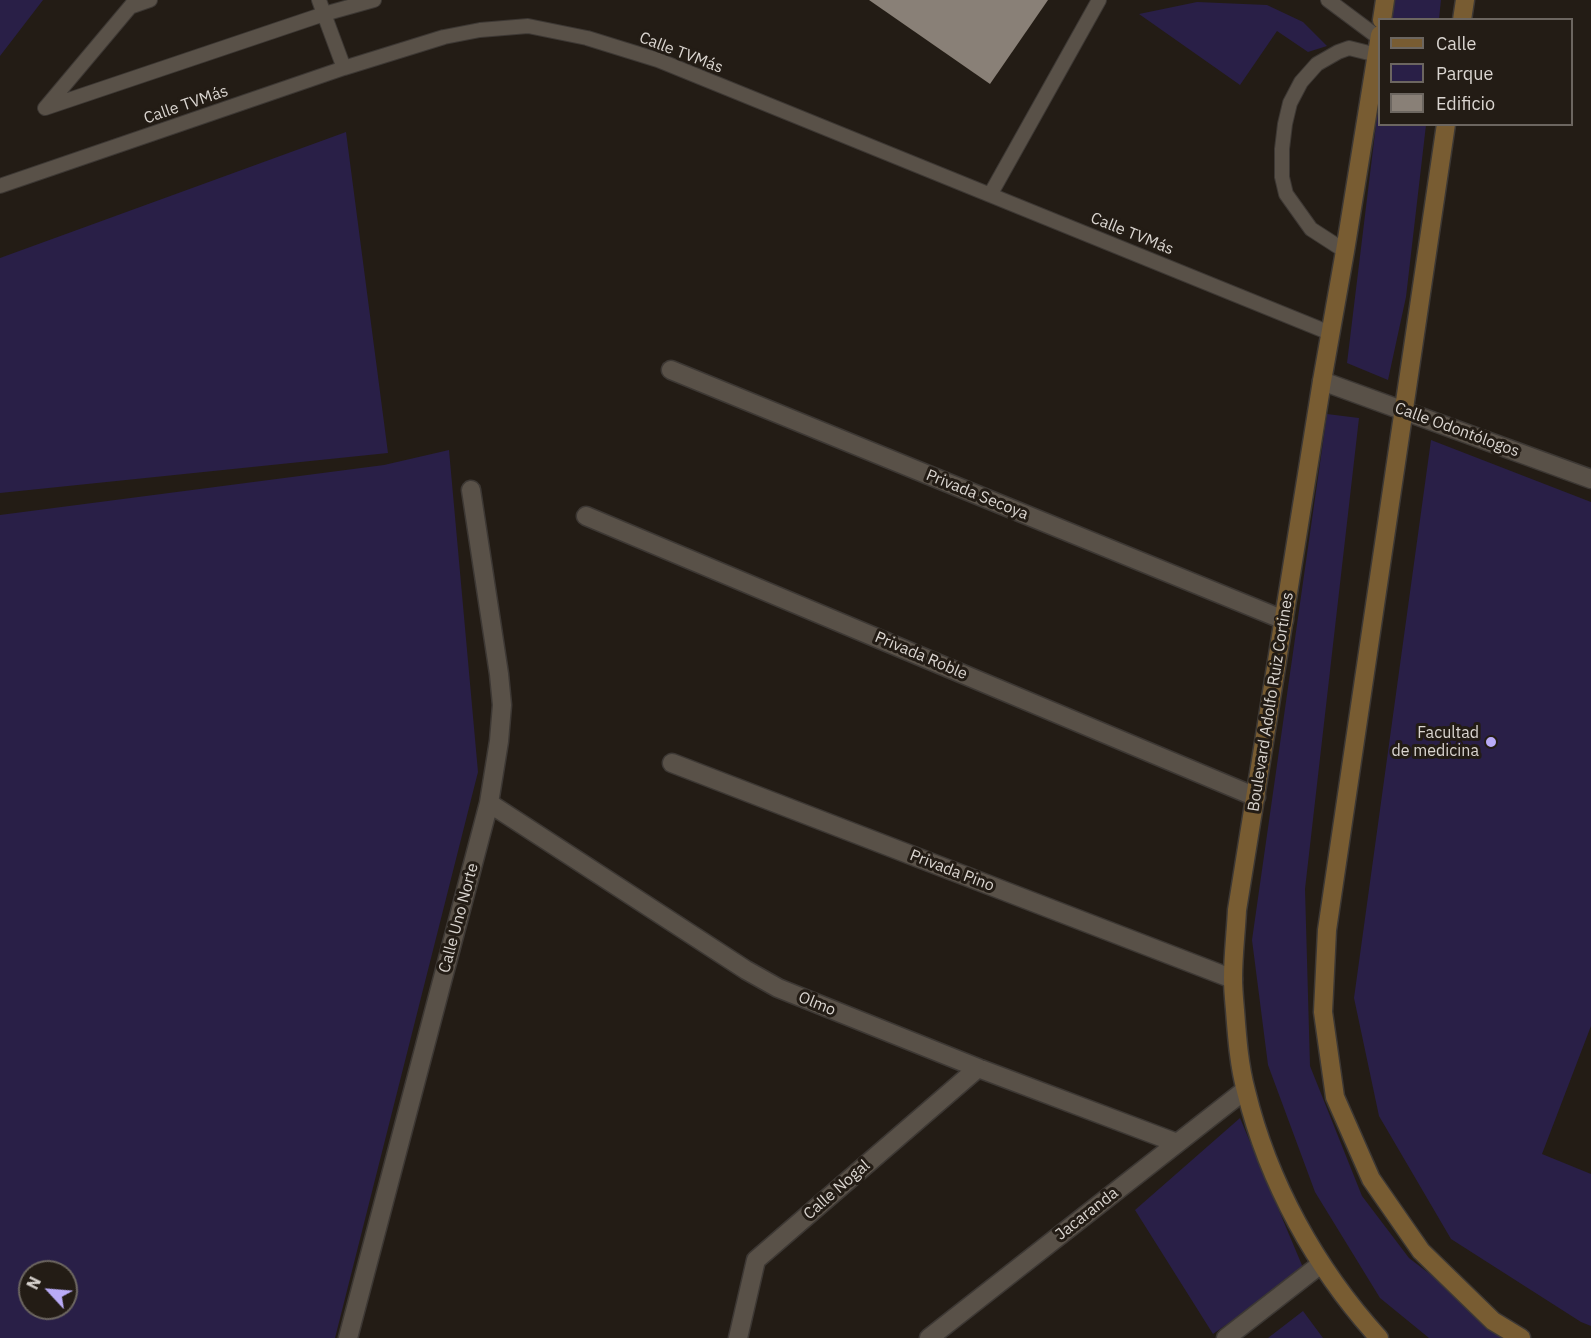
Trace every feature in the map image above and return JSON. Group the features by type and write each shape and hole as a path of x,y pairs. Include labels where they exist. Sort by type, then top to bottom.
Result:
{"main road":[{"path":"1382,18 1385,0"},
{"path":"1462,18 1466,0"},
{"name":"Boulevard Adolfo Ruiz Cortines","path":"1378,48 1322,381 1238,910 1233,979 1237,1035 1245,1090 1260,1139 1287,1205 1321,1264 1361,1318 1379,1338"},
{"path":"1446,126 1327,930 1323,1012 1335,1096 1371,1179 1421,1251 1493,1321 1521,1338"}],"street":[{"name":"Privada Secoya","path":"671,370 1284,620"},
{"name":"Calle Odontólogos","path":"1322,381 1591,479"},
{"name":"Calle Uno Norte","path":"348,1338 489,803 499,741 502,705 500,674 471,490"},
{"name":"Privada Roble","path":"586,516 1256,797"},
{"name":"Privada Pino","path":"672,763 1233,979"},
{"name":"Olmo","path":"489,803 746,970 778,988 978,1068 1177,1143"},
{"name":"Calle Nogal","path":"738,1338 756,1260 978,1068"},
{"name":"Jacaranda","path":"929,1338 1245,1090"},
{"path":"1226,1338 1321,1264"}],"lane":[{"path":"150,0 133,4 45,108 324,14 374,0"},
{"path":"319,0 344,68"},
{"path":"990,195 1099,0"},
{"path":"1328,0 1378,41"},
{"name":"Calle TVMás","path":"0,186 344,68 444,37 480,30 528,26 587,38 658,60 1330,333"},
{"path":"1345,251 1311,229 1286,194 1282,177 1285,124 1290,103 1301,82 1317,64 1349,48 1378,42"}],"green space":[{"path":"0,0 43,0 0,56"},
{"path":"1393,0 1441,0 1439,18 1391,18"},
{"path":"1197,2 1267,5 1303,22 1327,46 1308,52 1277,31 1240,85 1139,14"},
{"path":"1378,108 1378,126 1426,126 1406,297 1388,380 1347,363"},
{"path":"346,132 388,453 0,493 0,258"},
{"path":"1327,414 1359,418 1305,889 1310,1066 1362,1196 1409,1258 1513,1338 1429,1338 1380,1298 1315,1192 1268,1065 1252,940"},
{"name":"Facultad de medicina","path":"1431,440 1591,502 1591,1026 1542,1154 1591,1174 1591,1326 1581,1322 1451,1239 1379,1116 1354,998"},
{"path":"449,450 478,772 335,1338 0,1338 0,515 384,465"},
{"path":"1240,1118 1304,1270 1213,1334 1135,1210"},
{"path":"1303,1311 1323,1338 1268,1338"}],"building":[{"path":"869,0 1048,0 990,84"}],"place":[{"name":"Facultad de medicina","path":"1491,742"}]}
